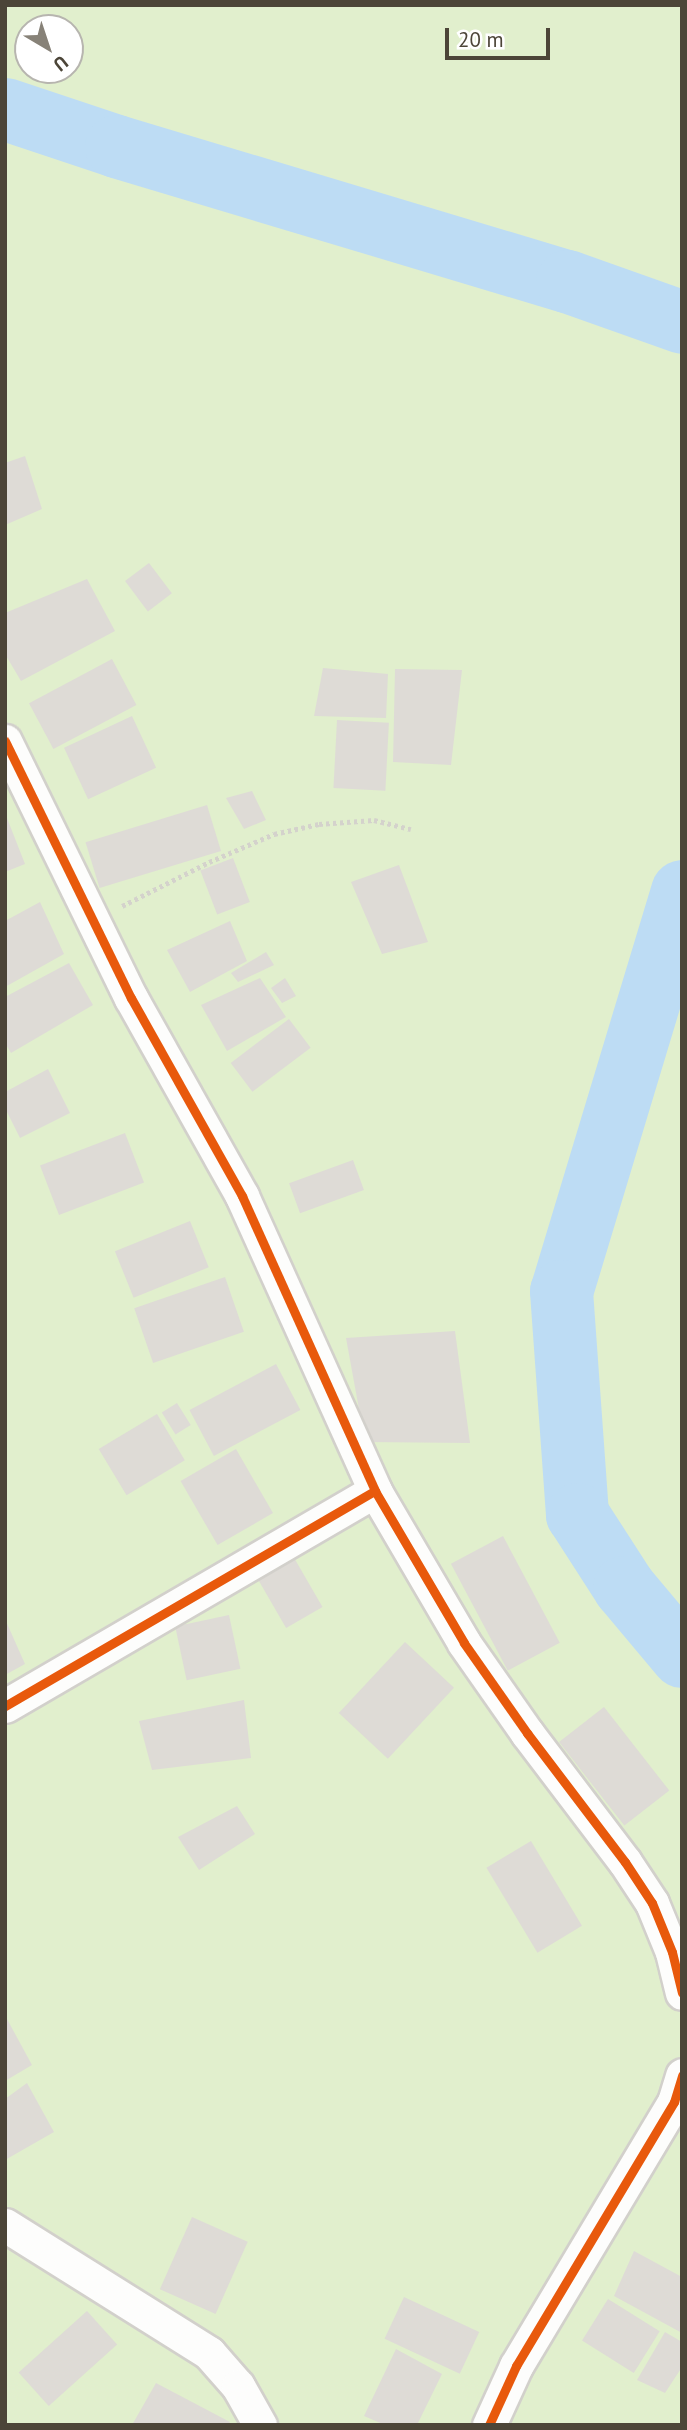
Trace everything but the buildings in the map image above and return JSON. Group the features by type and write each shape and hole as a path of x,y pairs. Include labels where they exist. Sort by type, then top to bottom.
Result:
{"street":[{"path":"5,741 131,998 242,1196 376,1491 464,1643 527,1733 642,1887 677,1958 682,1993"},
{"path":"5,1706 376,1491"},
{"path":"489,2425 516,2366 674,2102 682,2075"},
{"path":"5,2225 209,2353 237,2386 260,2425"}],"path":[{"path":"93,921 209,862 274,834 319,824 374,820 411,829"}],"green space":[{"path":"5,5 682,5 682,2425 5,2425"}],"waterway":[{"path":"5,109 116,146 567,281 682,322"},
{"path":"682,891 561,1291 577,1514 624,1587 682,1656"}],"cycle path":[{"path":"5,741 131,998 242,1196 375,1491 464,1643 527,1733 625,1862 652,1903 672,1952 682,1993"},
{"path":"5,1706 375,1491"},
{"path":"489,2425 516,2366 674,2102 682,2075"}]}
